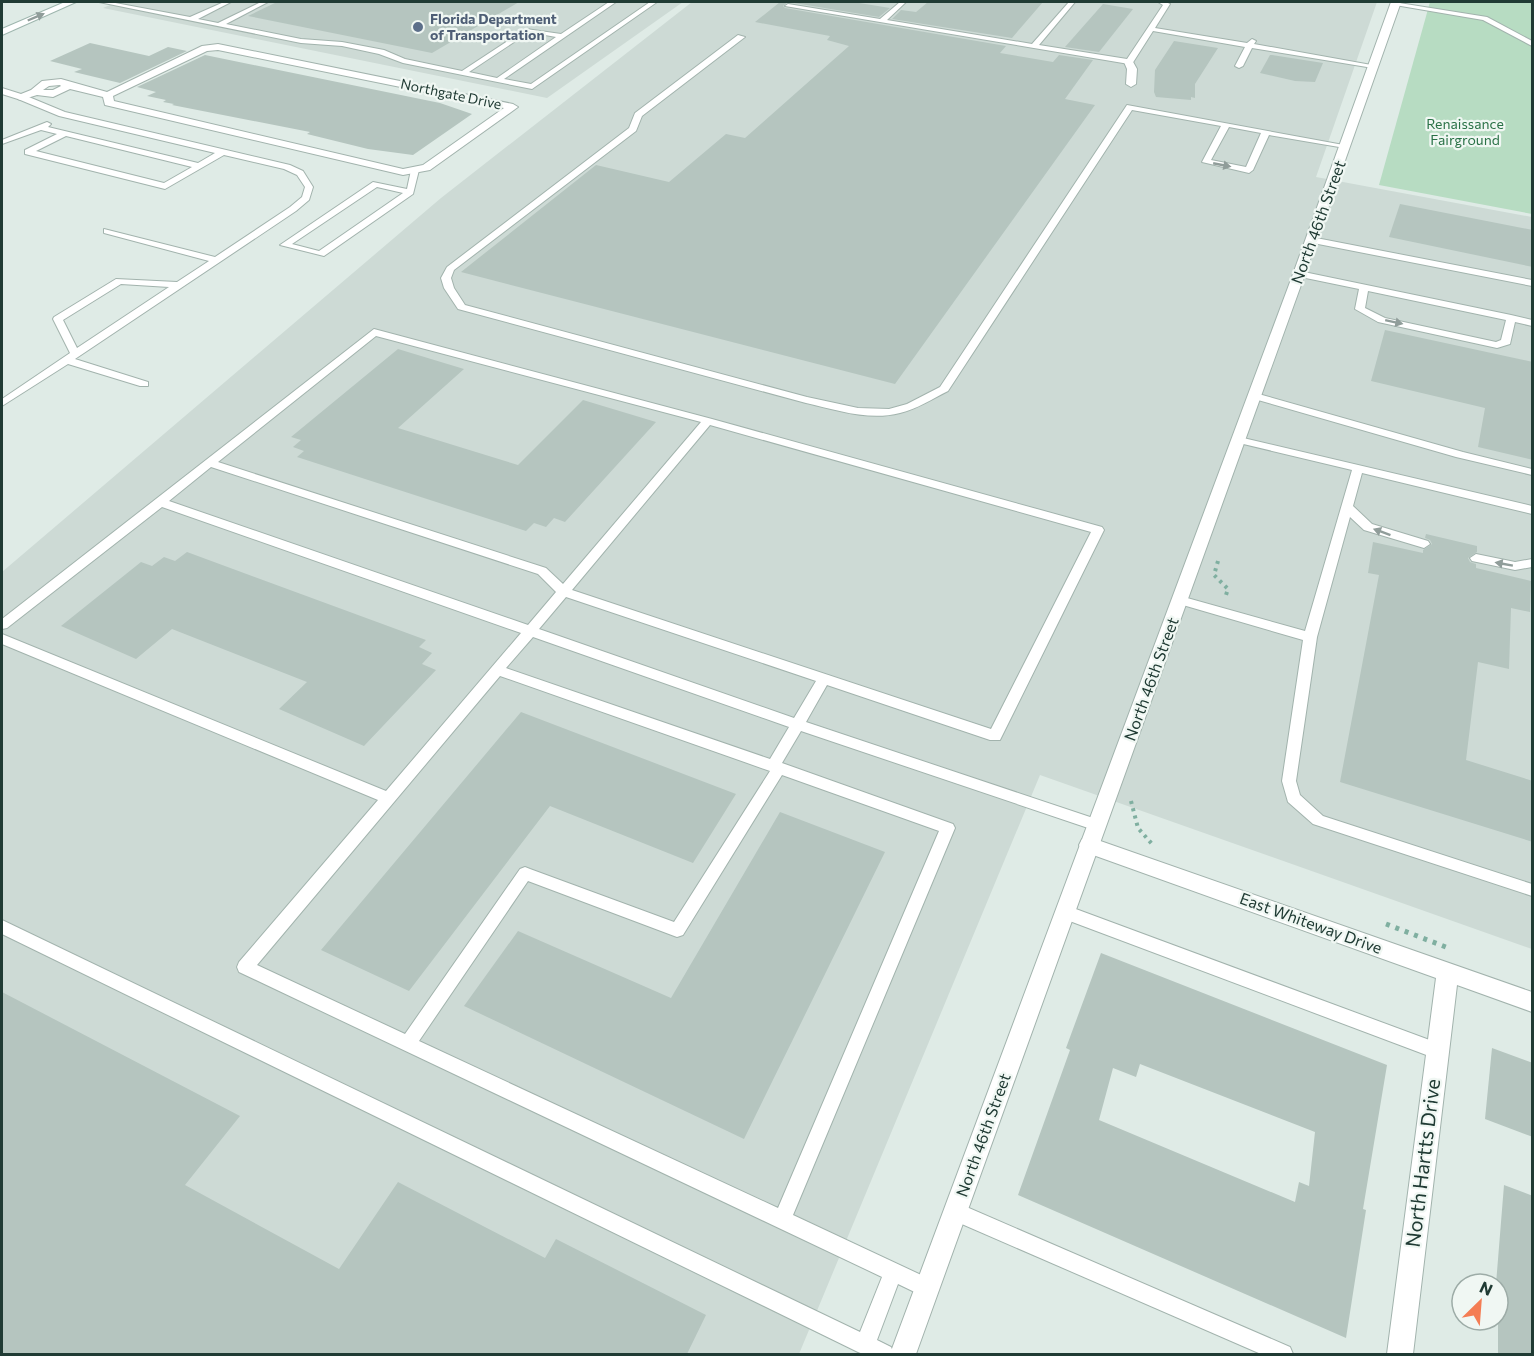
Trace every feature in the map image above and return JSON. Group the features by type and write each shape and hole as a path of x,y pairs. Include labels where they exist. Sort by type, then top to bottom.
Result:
{"street":[{"path":"2,32 71,2"},
{"name":"North 46th Street","path":"903,1354 1239,440 1395,2"},
{"name":"Northgate Drive","path":"21,97 37,91 45,94 56,93 68,85 108,95 205,48 218,46 513,107 426,168 403,172 109,103 108,95"},
{"path":"1129,62 1132,69 1131,84"},
{"path":"2,91 21,97"},
{"name":"East Whiteway Drive","path":"1089,844 1533,1002"},
{"name":"North Hartts Drive","path":"1400,1354 1448,972"}],"lane":[{"path":"102,2 301,41 342,44 371,50 403,61 532,87 654,2"},
{"path":"192,19 228,2"},
{"path":"219,25 266,2"},
{"path":"498,80 613,2"},
{"path":"881,21 903,2"},
{"path":"1034,47 1072,2"},
{"path":"788,6 1129,62 1167,4 1161,2"},
{"path":"1395,2 1485,18 1533,44"},
{"path":"1153,27 1374,63"},
{"path":"463,73 528,30 562,36"},
{"path":"741,37 638,115 633,129 450,269 446,278 449,288 461,307 806,400 845,408 889,412 919,402 944,389 1130,107 1345,146"},
{"path":"1239,66 1251,44"},
{"path":"2,404 293,209 306,198 309,188 300,172 287,167 65,114 21,97"},
{"path":"2,142 19,137 65,114"},
{"path":"1226,125 1206,162 1249,170 1266,132"},
{"path":"40,127 199,166"},
{"path":"65,133 28,152 165,186 222,152"},
{"path":"410,192 376,184 285,245 321,254 410,192 414,184 415,170"},
{"path":"107,231 217,260"},
{"path":"1311,240 1533,283"},
{"path":"1299,274 1533,322"},
{"path":"71,357 58,319 118,281 180,285"},
{"path":"1364,288 1360,309 1382,320 1497,345 1506,342 1511,318"},
{"path":"2,626 374,332 708,421 1098,530 995,736 563,592 542,571 210,463"},
{"path":"71,357 144,384"},
{"path":"2,392 13,396"},
{"path":"1255,396 1460,455 1533,472"},
{"path":"708,421 245,967 927,1288"},
{"path":"1239,440 1533,510"},
{"path":"1358,468 1310,637 1289,781 1293,798 1318,820 1533,890"},
{"path":"160,502 797,724 1097,825"},
{"path":"1347,507 1368,527 1424,544"},
{"path":"1476,558 1515,566 1533,563"},
{"path":"1180,600 1310,637"},
{"path":"2,639 389,798"},
{"path":"497,670 948,828 782,1220"},
{"path":"408,1043 525,873 677,930 776,767 797,724 824,679"},
{"path":"1065,912 1437,1051"},
{"path":"2,927 884,1354"},
{"path":"955,1211 1283,1354"},
{"path":"866,1345 893,1272"}],"path":[{"path":"1220,553 1214,575 1228,589 1220,612"},
{"path":"1130,793 1131,807 1138,828 1151,844"}],"shaded area":[{"path":"117,2 683,2 547,98 103,8"},
{"path":"692,2 1377,2 1316,177 1532,217 1532,949 1040,775 799,1354 2,1354 2,572 441,198"}],"green space":[{"name":"Renaissance Fairground","path":"1430,2 1532,2 1532,214 1379,185"}],"building":[{"name":"Florida Department of Transportation","path":"277,2 519,2 432,53 248,16"},
{"path":"780,2 788,2 783,6 785,8 1006,46 1000,53 1053,62 1059,55 1093,60 1065,99 1095,105 895,384 461,272 596,165 669,182 726,134 745,138 849,46 827,40 830,36 755,22"},
{"path":"788,2 853,2 890,8 879,17"},
{"path":"928,2 1043,2 1012,38 892,19 901,10 916,12"},
{"path":"1103,4 1133,9 1099,52 1065,47"},
{"path":"1174,41 1218,48 1195,84 1195,98 1191,97 1191,100 1156,97 1154,92 1155,70"},
{"path":"90,43 149,56 168,47 187,51 120,83 74,72 82,69 50,61"},
{"path":"205,55 440,103 472,114 413,155 368,149 307,134 310,132 172,105 174,104 163,102 166,100 147,96 156,92 137,87"},
{"path":"1270,55 1323,63 1315,82 1295,81 1260,73"},
{"path":"1400,204 1533,230 1533,267 1389,237"},
{"path":"1385,330 1533,362 1533,460 1478,447 1485,408 1371,381"},
{"path":"398,349 464,369 398,428 518,465 583,400 656,422 565,522 554,518 546,527 534,523 526,531 297,457 304,451 293,447 301,440 291,437"},
{"path":"1426,534 1477,546 1477,552 1468,558 1470,562 1476,564 1476,568 1531,581 1530,612 1511,608 1509,669 1478,662 1466,760 1533,781 1533,842 1340,782 1379,575 1368,573 1373,542 1423,553 1423,550 1432,544 1425,538"},
{"path":"187,552 426,640 419,647 432,653 422,664 436,670 364,746 279,709 307,682 172,629 136,659 61,626 141,562 152,566 164,557 175,561"},
{"path":"521,712 736,794 693,863 550,806 409,991 321,950"},
{"path":"780,812 885,852 744,1139 464,1006 518,931 671,998"},
{"path":"1101,953 1387,1065 1363,1209 1366,1210 1346,1338 1018,1195 1070,1050 1066,1048","holes":["1140,1064 1315,1132 1309,1186 1299,1182 1295,1202 1099,1120 1113,1068 1136,1077"]},
{"path":"2,992 240,1116 185,1185 339,1269 398,1182 545,1258 556,1239 706,1315 687,1354 2,1354"},
{"path":"1492,1048 1533,1063 1533,1137 1485,1119"},
{"path":"1504,1185 1533,1196 1533,1354 1498,1354 1498,1332 1510,1332 1510,1272 1497,1272"}],"place":[{"name":"Florida Department of Transportation","path":"418,27"}]}
